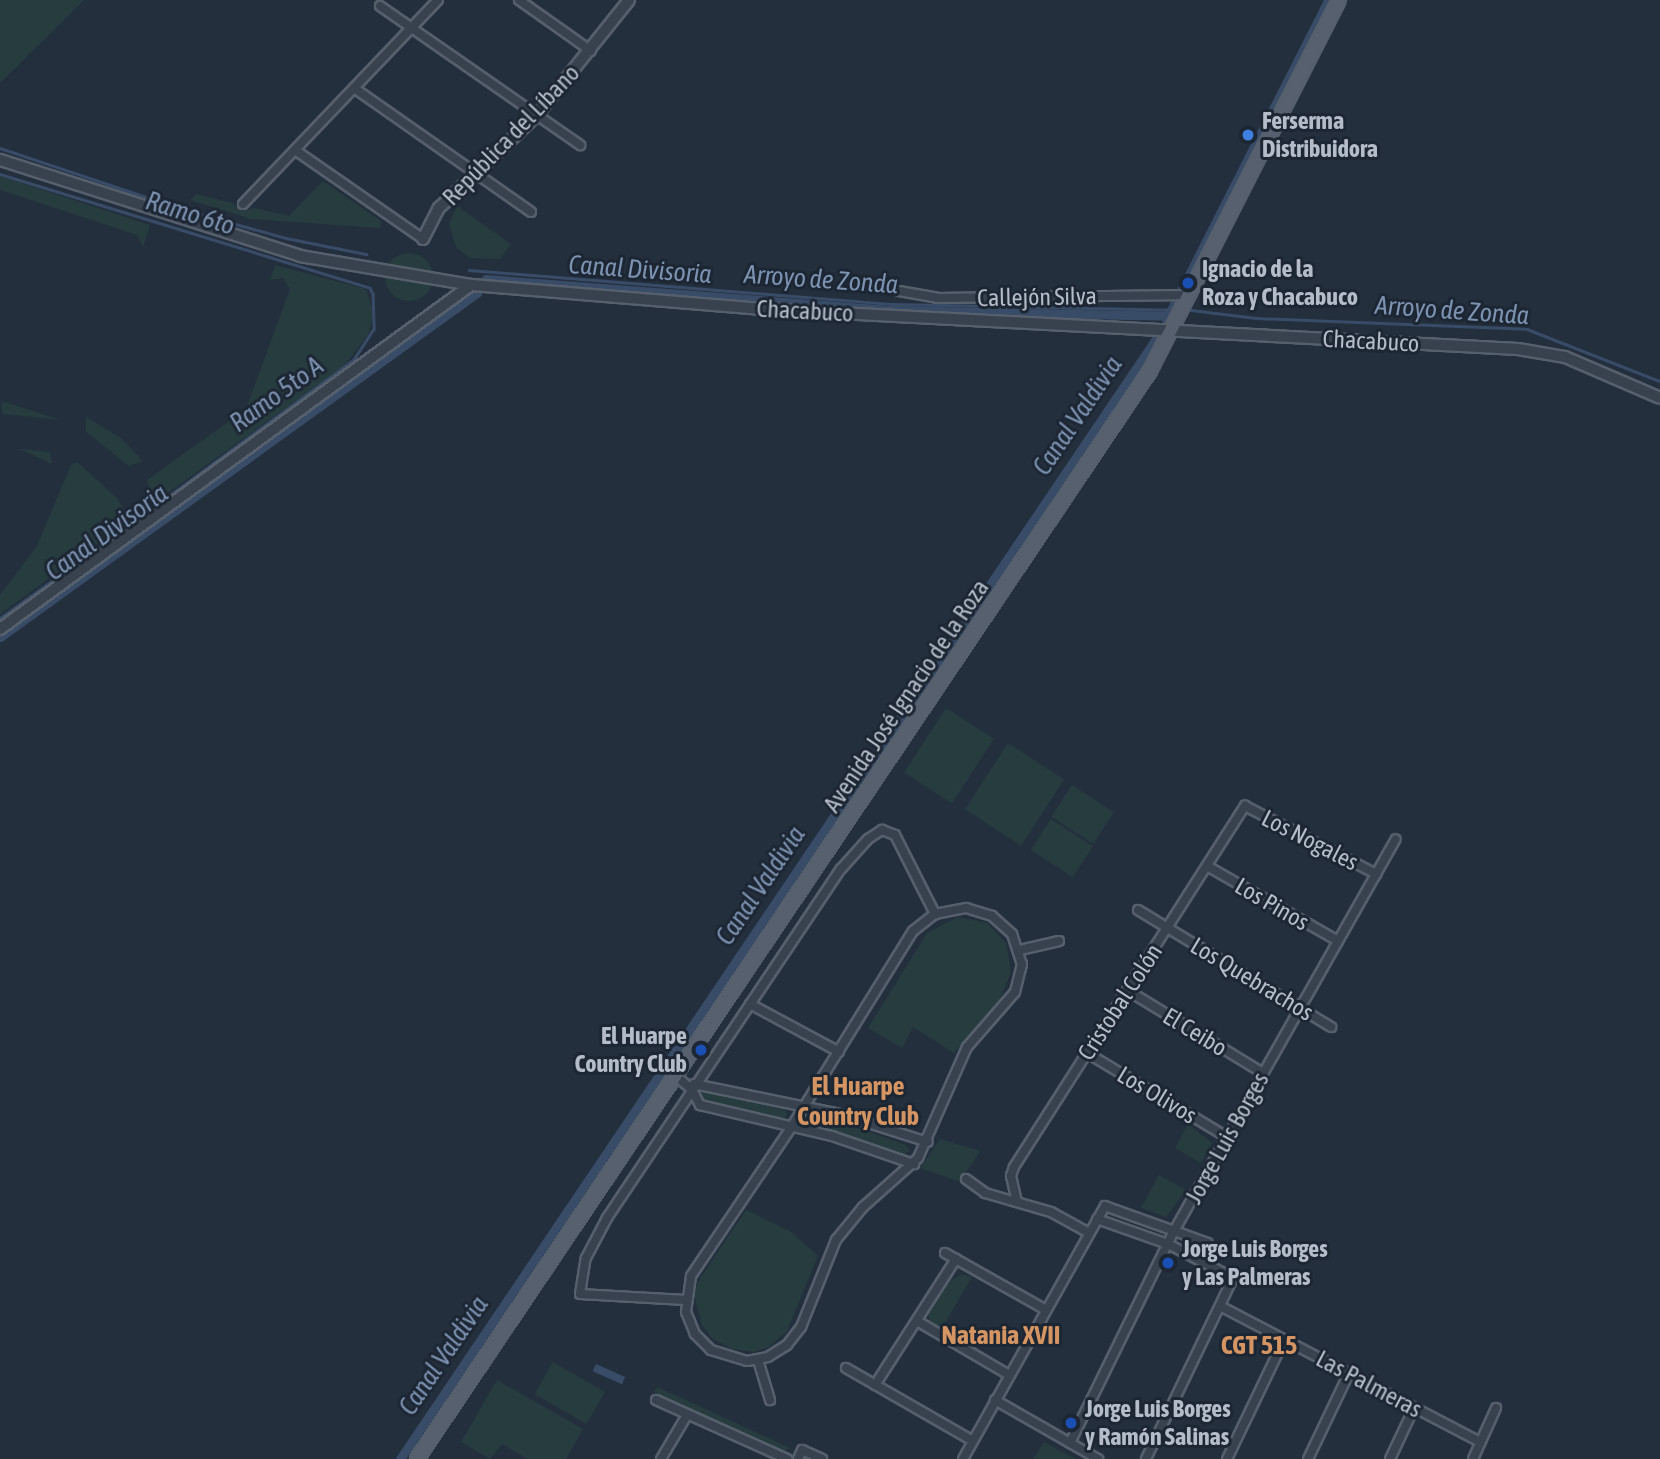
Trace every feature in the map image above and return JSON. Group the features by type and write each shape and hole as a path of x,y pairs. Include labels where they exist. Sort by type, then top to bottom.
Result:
{"main road":[{"name":"Avenida José Ignacio de la Roza","path":"417,1459 679,1078 1137,392 1174,328 1183,295 1339,0"}],"street":[{"path":"243,204 438,0"},
{"path":"519,0 591,51"},
{"name":"República del Líbano","path":"423,239 439,208 537,115 591,51 629,0"},
{"path":"380,6 580,145"},
{"path":"354,88 531,212"},
{"path":"295,150 423,239"},
{"name":"Chacabuco","path":"0,160 300,256 471,285 763,309 1174,328 1540,352 1565,357 1660,398"},
{"path":"0,629 459,298 471,285"},
{"name":"Callejón Silva","path":"899,292 937,298 1183,295"},
{"name":"Cristobal Colón","path":"1017,1202 1013,1170 1245,806"},
{"name":"Los Nogales","path":"1245,806 1376,874"},
{"path":"685,1300 588,1297 580,1294 579,1284 599,1230 841,869 876,832 888,831 895,835 935,914"},
{"name":"Jorge Luis Borges","path":"1070,1443 1174,1231 1396,839"},
{"name":"Los Pinos","path":"1207,866 1338,941"},
{"path":"957,908 985,913 1005,925 1020,950 1022,974 1015,992 967,1047 928,1142 914,1164 853,1217 830,1250 801,1327 787,1345 758,1360 738,1361 704,1345 690,1324 685,1300 696,1268 792,1126 913,931 935,914 957,908"},
{"name":"Los Quebrachos","path":"1138,910 1331,1027"},
{"path":"1020,950 1059,940"},
{"name":"El Ceibo","path":"1127,990 1263,1073"},
{"path":"750,1004 839,1052"},
{"name":"Los Olivos","path":"1087,1053 1227,1137"},
{"path":"679,1078 694,1087 840,1114 928,1142"},
{"path":"694,1087 700,1105 792,1126 914,1164"},
{"path":"966,1178 985,1193 1051,1212 1089,1233"},
{"path":"963,1459 971,1440 1105,1206 1208,1243"},
{"path":"1097,1219 1168,1244 1233,1278 1146,1459"},
{"path":"945,1252 1045,1310"},
{"path":"875,1385 956,1259"},
{"name":"Las Palmeras","path":"1220,1306 1480,1442"},
{"path":"916,1321 1009,1375"},
{"path":"1227,1459 1284,1340"},
{"path":"758,1360 770,1400"},
{"path":"846,1368 971,1440"},
{"path":"1308,1459 1349,1373"},
{"path":"656,1400 787,1459"},
{"path":"995,1400 1098,1459"},
{"path":"1390,1459 1414,1408"},
{"path":"1473,1459 1496,1408"},
{"path":"660,1459 687,1415"},
{"path":"797,1459 802,1450 822,1459"}],"green space":[{"path":"0,0 84,0 0,83"},
{"path":"0,176 150,225 143,247 137,235 0,190"},
{"path":"323,181 381,221 380,228 251,219 190,200 196,194 232,203 242,211 255,208 289,216"},
{"path":"457,206 511,244 500,259 470,258 456,247 449,224"},
{"path":"409,253 426,260 433,277 426,294 409,301 392,294 385,277 392,260"},
{"path":"275,265 366,289 374,315 368,335 344,366 158,500 152,498 147,480 246,409 290,289 283,278 270,280"},
{"path":"1,401 33,411 61,420 2,414"},
{"path":"86,417 121,438 143,461 129,466 86,432"},
{"path":"20,449 50,452 52,464"},
{"path":"77,462 117,498 128,517 126,523 0,614 0,595 37,546 71,465"},
{"path":"946,708 994,739 952,804 904,773"},
{"path":"1008,743 1064,779 1021,846 965,809"},
{"path":"1072,785 1114,812 1093,844 1051,817"},
{"path":"1051,819 1093,846 1073,877 1031,850"},
{"path":"958,917 987,923 1006,943 1011,972 1000,999 954,1053 913,1027 902,1048 868,1028 927,933"},
{"path":"705,1092 785,1110 787,1115 783,1119 703,1102 699,1095"},
{"path":"805,1114 861,1129 906,1145 910,1151 904,1154 805,1124 801,1120"},
{"path":"1188,1124 1212,1143 1201,1163 1175,1148"},
{"path":"940,1139 980,1151 960,1182 920,1168"},
{"path":"1159,1175 1186,1190 1166,1217 1141,1208"},
{"path":"746,1210 790,1231 818,1256 787,1331 769,1347 753,1352 731,1349 712,1338 702,1325 694,1296 697,1283"},
{"path":"962,1274 972,1277 942,1328 930,1322 928,1315 950,1281"},
{"path":"553,1362 605,1392 586,1424 534,1394"},
{"path":"497,1380 583,1429 566,1459 527,1459 502,1444 490,1459 461,1442"},
{"path":"657,1387 790,1448 785,1451 654,1392"},
{"path":"1044,1442 1068,1455 1076,1459 1033,1459"}],"water":[{"path":"596,1364 625,1377 622,1384 593,1371"}],"waterway":[{"name":"Canal Valdivia","path":"1166,320 1328,0"},
{"name":"Arroyo de Zonda","path":"0,148 182,209 286,238 366,254"},
{"name":"Ramo 6to","path":"0,174 370,288 373,294 374,329 354,360 159,504"},
{"name":"Arroyo de Zonda","path":"469,270 893,304 1171,310"},
{"name":"Canal Divisoria","path":"486,279 890,310 1168,316"},
{"name":"Canal Divisoria","path":"0,637 478,292"},
{"name":"Arroyo de Zonda","path":"1191,310 1256,318 1527,329 1660,381"},
{"name":"Canal Valdivia","path":"400,1459 1157,337"},
{"name":"Ramo 5to A","path":"0,618 135,521"}],"place":[{"name":"Ferserma Distribuidora","path":"1248,135"},
{"name":"Ignacio de la Roza y Chacabuco","path":"1188,283"},
{"name":"El Huarpe Country Club","path":"701,1050"},
{"name":"Jorge Luis Borges y Las Palmeras","path":"1168,1263"},
{"name":"Jorge Luis Borges y Ramón Salinas","path":"1071,1423"}],"district":[{"name":"El Huarpe Country Club","path":"858,1102"},
{"name":"Natania XVII","path":"1001,1336"},
{"name":"CGT 515","path":"1259,1346"}]}
